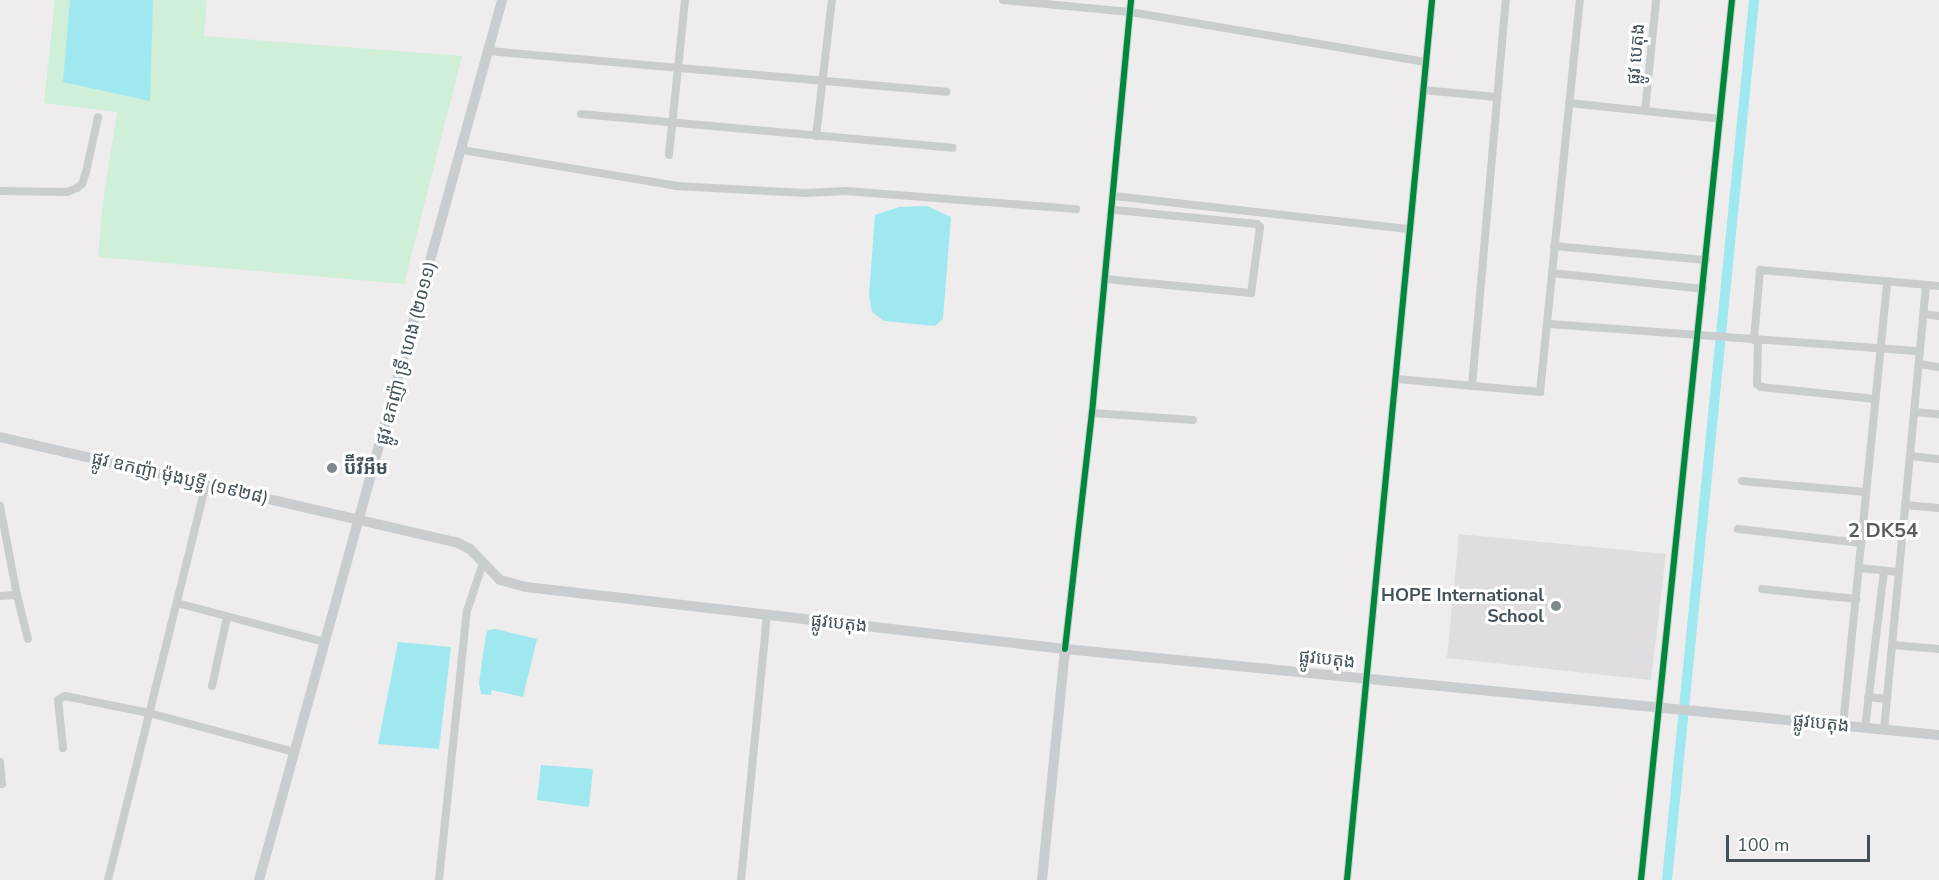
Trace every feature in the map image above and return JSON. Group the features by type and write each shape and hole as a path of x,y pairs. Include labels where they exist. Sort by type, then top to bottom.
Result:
{"main road":[{"name":"ផ្លូវ ឧកញ៉ា ទ្រី ហេង (២០១១)","path":"260,880 502,0"},
{"name":"ផ្លូវ ឧកញ៉ា ម៉ុងឫទ្ធី (១៩២៨)","path":"0,437 360,519"},
{"name":"ផ្លូវបេតុង","path":"360,519 456,542 470,549 500,580 526,587 1065,649 1939,735"},
{"path":"1042,880 1065,649"}],"street":[{"path":"669,155 685,0"},
{"path":"816,136 832,0"},
{"path":"1003,0 1130,12 1426,62"},
{"path":"1065,649 1106,279 1131,0"},
{"path":"1347,880 1432,0"},
{"path":"1472,386 1506,0"},
{"path":"1397,379 1540,392 1549,324 1554,246 1580,0"},
{"name":"ផ្លូវ បេតុង","path":"1645,111 1656,0"},
{"path":"1641,880 1663,707 1732,0"},
{"path":"489,51 946,92"},
{"path":"1424,90 1497,97"},
{"path":"1569,103 1720,119"},
{"path":"581,114 952,148"},
{"path":"0,190 68,192 77,188 86,172 98,117"},
{"path":"462,150 676,186 795,192 846,191 1076,209"},
{"path":"1114,196 1410,229"},
{"path":"1106,279 1251,293 1260,227 1257,224 1113,210"},
{"path":"1554,246 1706,260"},
{"path":"1875,399 1761,387 1757,384 1756,340 1760,270 1939,286"},
{"path":"1552,273 1703,289"},
{"path":"1843,725 1887,281"},
{"path":"1884,730 1926,285"},
{"path":"1924,314 1939,316"},
{"path":"1549,324 1920,351"},
{"path":"1919,364 1939,367"},
{"path":"1914,412 1939,414"},
{"path":"1092,413 1193,420"},
{"path":"1910,456 1939,459"},
{"path":"1742,481 1866,492"},
{"path":"108,880 206,484"},
{"path":"1905,505 1939,508"},
{"path":"0,506 16,596 28,639"},
{"path":"1738,529 1861,543"},
{"path":"439,880 467,611 483,563"},
{"path":"1859,568 1899,572"},
{"path":"1865,728 1884,571"},
{"path":"1762,590 1856,599"},
{"path":"0,596 16,596"},
{"path":"177,603 325,642"},
{"path":"741,880 767,614"},
{"path":"212,686 226,617"},
{"path":"1892,645 1939,649"},
{"path":"63,748 58,700 65,696 149,712 295,752"},
{"path":"1868,697 1887,699"},
{"path":"0,762 2,784"}],"shaded area":[{"name":"HOPE International School","path":"1459,534 1666,554 1651,680 1447,658"}],"green space":[{"path":"55,0 207,0 204,36 462,56 404,284 98,257 103,202 117,112 44,103"}],"water":[{"path":"70,0 153,0 150,101 63,82"},
{"path":"927,206 951,217 943,319 935,326 884,321 872,312 869,295 875,215 899,207"},
{"path":"495,629 537,639 523,697 492,690 491,695 481,694 479,683 486,634 488,630"},
{"path":"398,642 451,647 439,749 378,744"},
{"path":"541,765 593,769 589,807 537,800"}],"waterway":[{"path":"1667,880 1754,0"}],"cycle path":[{"path":"1065,649 1092,413 1131,0"},
{"path":"1347,880 1432,0"},
{"path":"1641,880 1732,0"}],"place":[{"name":"ប៊ីវីអឹម","path":"332,468"},
{"name":"HOPE International School","path":"1556,606"}],"district":[{"name":"2 DK54","path":"1883,530"}]}
